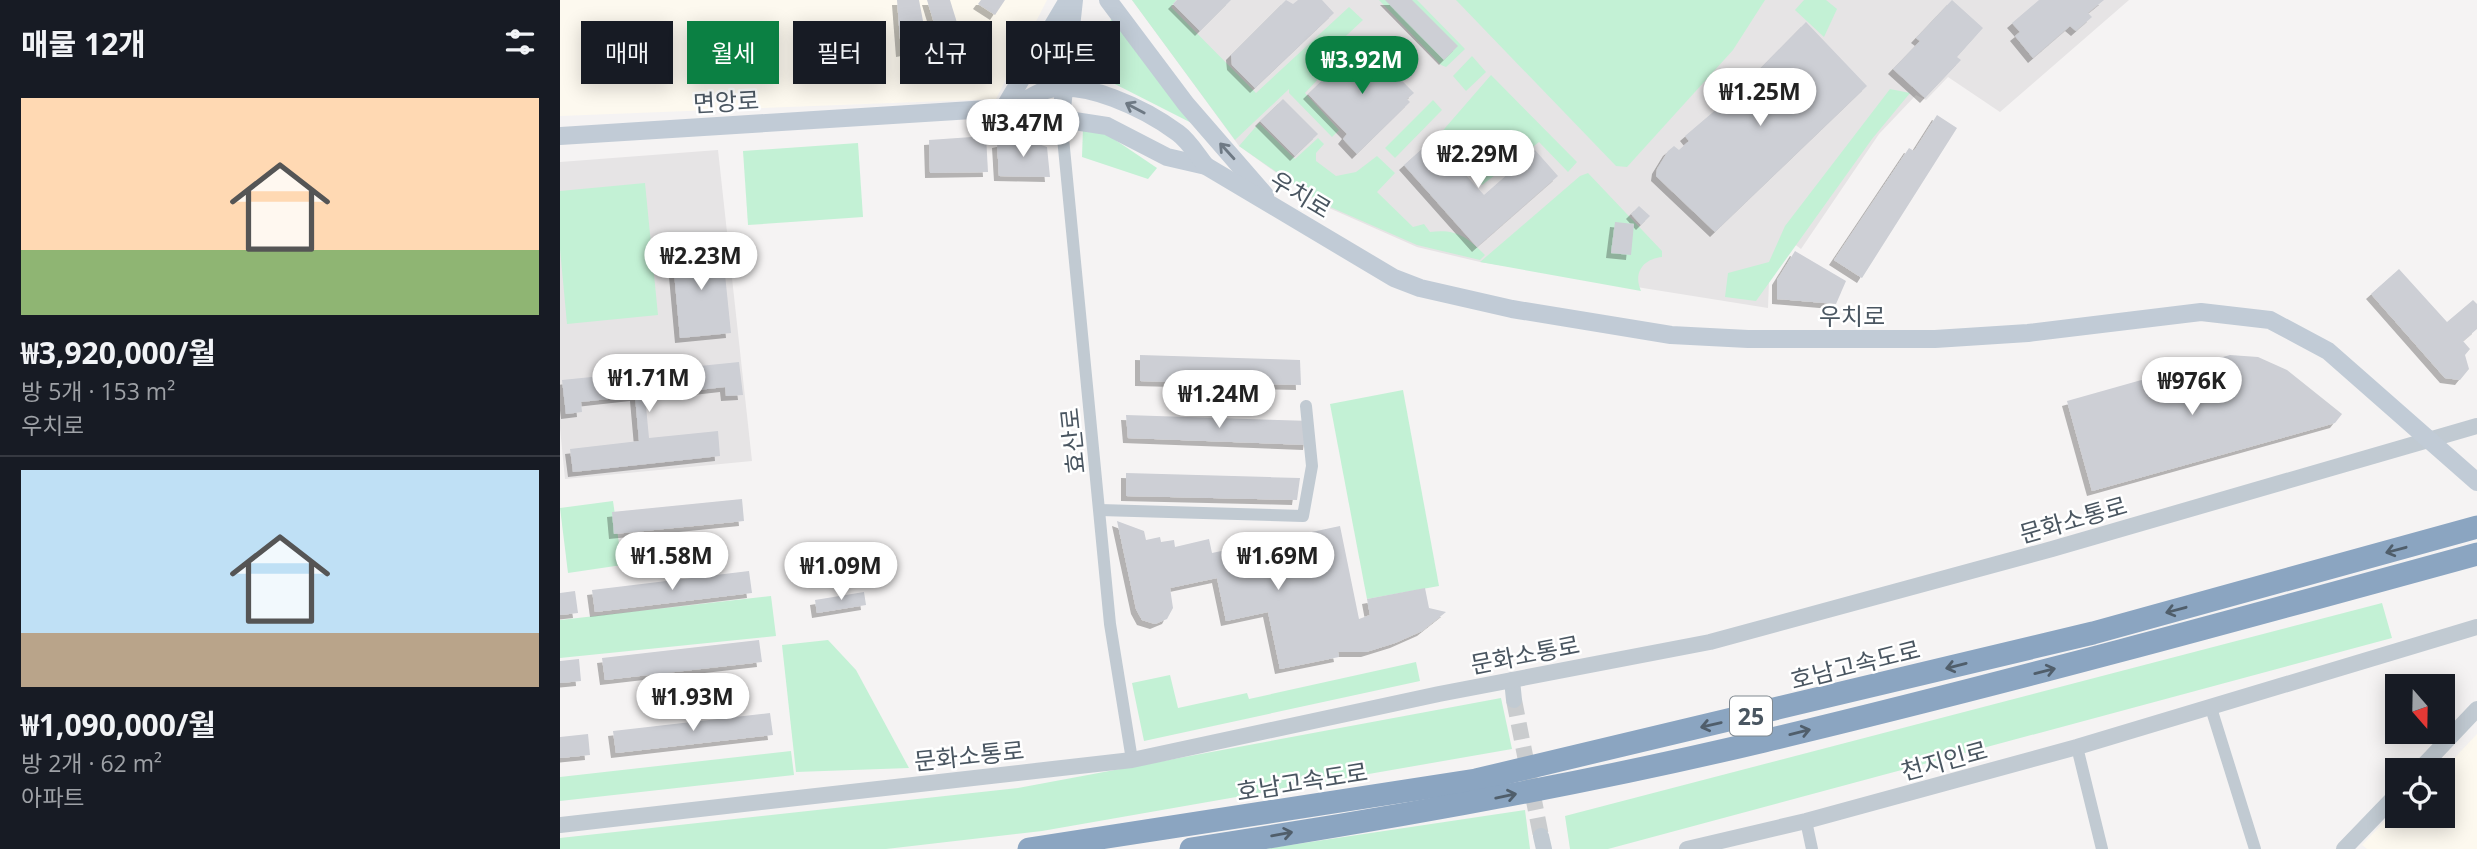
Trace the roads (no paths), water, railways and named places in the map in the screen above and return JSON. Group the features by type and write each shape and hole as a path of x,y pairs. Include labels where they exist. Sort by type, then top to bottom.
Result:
{"highway":[{"name":"호남고속도로","path":"1029,849 1476,780 2080,636 2469,529"},
{"name":"호남고속도로","path":"1191,849 1492,799 1762,741 2102,656 2477,554"}],"main road":[{"path":"1012,107 1068,0"},
{"path":"1061,117 1074,0"},
{"path":"1108,0 1186,104 1271,203"},
{"name":"면앙로","path":"1012,107 1043,91 1065,88"},
{"name":"우치로","path":"1065,88 1108,96 1155,119 1180,134 1206,166"},
{"name":"면앙로","path":"560,136 1012,107 1042,116 1061,117"},
{"name":"우치로","path":"1061,117 1107,127 1167,157 1206,166 1374,267 1420,288 1512,309 1671,335 1748,339 1935,339 2028,333 2201,312 2270,320 2328,351 2477,482"}],"street":[{"name":"효산로","path":"1061,117 1111,624 1132,760"},
{"path":"1100,510 1303,516 1312,466 1306,406"},
{"name":"문화소통로","path":"560,825 1132,760 1512,680 1710,642 2052,549 2477,426"},
{"name":"천지인로","path":"1687,849 1806,821 2077,747 2477,627"},
{"path":"1512,680 1514,700"},
{"path":"2211,708 2255,849"},
{"path":"2430,758 2477,709"},
{"path":"2077,747 2102,849"},
{"path":"2344,849 2385,806"},
{"path":"1806,821 1812,849"}],"tunnel":[{"path":"1514,700 1541,836"}]}
